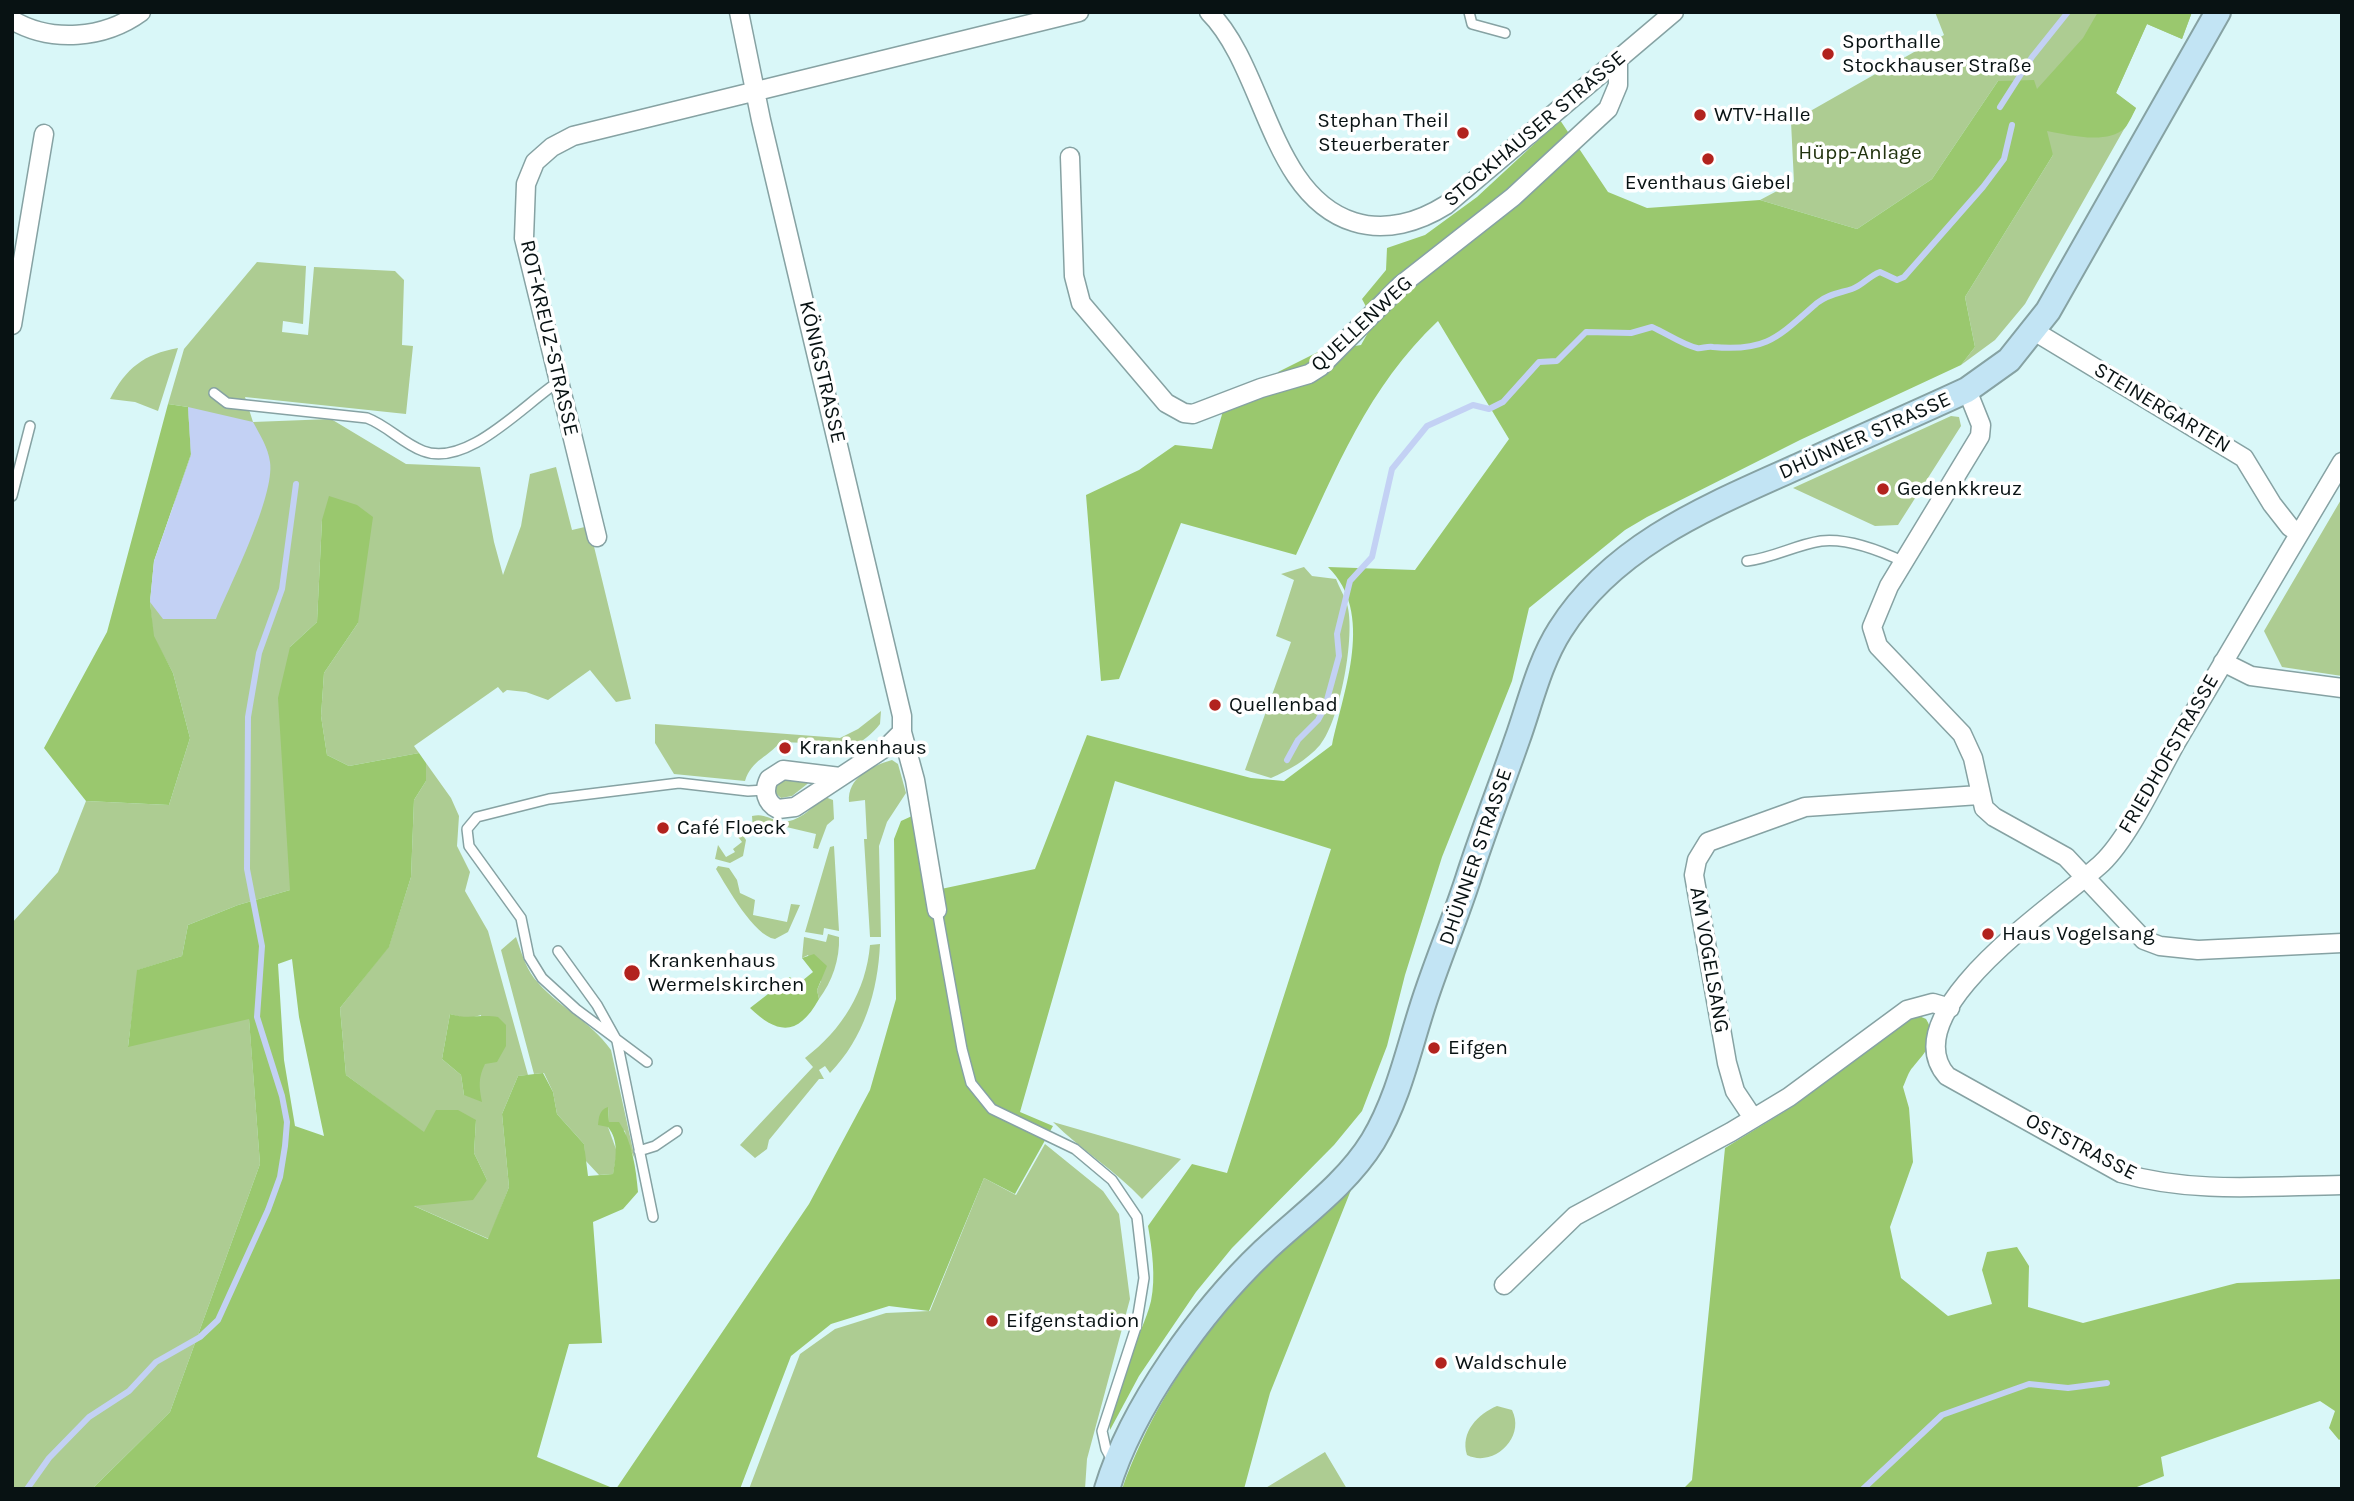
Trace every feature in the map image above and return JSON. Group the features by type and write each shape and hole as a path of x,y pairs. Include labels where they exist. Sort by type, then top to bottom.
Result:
{"main road":[{"name":"DHÜNNER STRASSE","path":"1115,1465 1151,1396 1211,1311 1258,1256 1347,1175 1378,1132 1403,1074 1428,990 1548,654 1582,600 1632,553 1678,523 1967,390 2009,360 2034,331 2090,243 2218,12"},
{"path":"1107,1489 1115,1465"}],"street":[{"path":"12,20 52,35 83,34 130,20 141,12"},
{"name":"KÖNIGSTRASSE","path":"739,12 891,658 901,705 902,732 915,780 937,910"},
{"name":"STOCKHAUSER STRASSE","path":"1209,12 1231,44 1292,169 1306,189 1327,210 1370,226 1391,226 1412,221 1446,205 1674,12"},
{"path":"756,92 1070,13"},
{"name":"QUELLENWEG","path":"1070,157 1074,276 1081,303 1166,403 1184,413 1193,414 1261,388 1310,374 1320,368 1401,285 1513,197 1608,109 1618,85 1618,60"},
{"name":"ROT-KREUZ-STRASSE","path":"597,537 524,238 526,184 536,162 552,147 573,136 756,92"},
{"path":"12,325 44,134"},
{"name":"STEINERGARTEN","path":"2034,331 2244,458 2272,504 2290,527 2299,533"},
{"name":"DHÜNNER STRASSE","path":"1967,390 1981,425 1980,436 1904,562 1874,620 1875,641 1962,734 1973,758 1979,795"},
{"name":"FRIEDHOFSTRASSE","path":"1950,1008 1970,975 1991,953 2112,852 2342,462"},
{"path":"2223,662 2251,676 2342,688"},
{"path":"839,777 783,770 772,776 766,790 771,804 787,810 839,777 889,745 902,732"},
{"path":"1979,795 1989,814 2066,857 2134,932 2152,945 2198,950 2342,943"},
{"name":"AM VOGELSANG","path":"1753,1118 1735,1091 1727,1063 1694,875 1697,860 1708,842 1805,807 1979,795"},
{"path":"1504,1285 1575,1216 1789,1097 1907,1010 1933,1003 1950,1008"},
{"name":"OSTSTRASSE","path":"1950,1008 1934,1048 1937,1063 1947,1076 2122,1172 2152,1182 2211,1188 2342,1185"}],"lane":[{"path":"1469,12 1472,24 1505,33"},
{"path":"214,393 227,403 367,418 385,426 421,450 437,455 473,446 558,382"},
{"path":"12,496 30,426"},
{"path":"1748,561 1769,559 1821,541 1837,541 1886,553 1904,562"},
{"path":"647,1062 552,988 535,968 526,946 521,918 469,846 466,838 468,826 481,815 578,795 679,783 747,791 766,790"},
{"path":"937,910 962,1049 971,1083 992,1109 1075,1149 1112,1180 1138,1217 1144,1278 1138,1315 1102,1431 1106,1450 1115,1465"},
{"path":"558,951 597,1005 617,1041 653,1217"},
{"path":"639,1151 655,1146 677,1131"}],"green space":[{"name":"Hüpp-Anlage","path":"1935,12 2192,12 2182,39 2147,24 2116,93 2136,108 2025,304 1995,340 1961,365 1975,347 1965,297 2053,155 1998,81 1932,179 1857,229 1760,200 1794,182 1791,122 1944,35"},
{"path":"2098,12 2192,12 2182,39 2147,24 2116,93 2136,108 2125,128 2108,136 2098,137 2047,131 2053,155 1965,297 1975,347 1961,365 1800,440 1647,517 1625,530 1529,608 1512,681 1442,857 1405,975 1387,1046 1362,1111 1334,1145 1232,1248 1196,1292 1139,1376 1110,1430 1113,1399 1151,1301 1153,1273 1148,1226 1192,1164 1227,1173 1331,849 1115,781 1020,1112 1053,1126 1015,1194 984,1178 929,1311 889,1306 831,1324 791,1356 740,1489 616,1489 809,1204 870,1090 896,999 894,839 901,821 912,816 927,892 1035,869 1087,735 1251,778 1284,781 1332,745 1348,676 1353,629 1350,606 1342,586 1328,567 1415,570 1509,439 1438,321 1413,346 1373,401 1340,461 1296,555 1181,523 1119,679 1101,681 1086,495 1139,470 1175,445 1212,449 1223,411 1276,387 1278,372 1318,352 1361,345 1374,322 1362,299 1386,270 1387,248 1425,235 1477,197 1560,120 1608,192 1647,208 1760,200 1857,229 1932,179 1998,81 2034,80 2037,89 2083,38"},
{"path":"257,262 306,266 303,324 283,321 282,332 308,335 314,267 395,271 404,280 402,345 413,346 406,414 245,397 253,422 331,419 406,464 480,467 503,575 521,526 530,474 556,467 572,530 589,526 631,699 616,702 590,670 548,700 526,692 507,690 503,693 498,687 414,746 419,753 349,766 327,755 321,716 324,673 358,623 322,520 317,622 290,647 290,890 238,905 188,925 182,956 138,970 128,1046 249,1018 260,1164 170,1412 92,1489 12,1489 12,923 58,872 86,801 169,805 190,738 173,673 153,636 150,602 175,500 191,454 188,407 168,404 184,349"},
{"path":"178,348 158,411 135,402 110,399 137,364 155,354"},
{"path":"168,404 188,407 191,454 154,561 150,602 154,636 173,673 190,738 169,805 86,801 44,748 107,632"},
{"path":"1951,416 1959,417 1961,426 1898,525 1875,526 1793,488"},
{"path":"329,496 357,505 373,517 358,623 324,673 321,716 327,755 349,766 419,753 426,763 426,781 414,800 411,877 389,947 340,1008 346,1075 424,1132 436,1110 458,1110 476,1120 474,1153 487,1180 473,1200 414,1206 488,1239 509,1187 502,1114 518,1076 543,1073 553,1092 557,1114 584,1144 588,1176 613,1174 615,1144 608,1127 598,1125 600,1114 608,1107 609,1122 619,1122 635,1164 638,1192 623,1209 593,1222 602,1343 569,1344 537,1457 615,1489 92,1489 170,1412 260,1164 249,1019 128,1047 137,970 182,956 188,925 238,905 290,890 278,698 290,647 317,622 322,520","holes":["292,959 299,1017 324,1136 295,1126 284,1060 278,964"]},
{"path":"2342,498 2342,676 2282,667 2264,631"},
{"path":"1304,567 1312,576 1336,579 1346,601 1349,618 1348,655 1340,698 1320,745 1297,764 1271,778 1245,770 1291,642 1276,636 1294,580 1281,574"},
{"path":"881,711 880,724 865,739 848,748 808,750 808,743 780,742 756,763 745,781 674,774 655,743 655,724 840,738 858,729"},
{"path":"892,760 898,764 906,793 887,822 879,846 881,937 870,937 864,839 867,839 865,800 849,802 849,794 862,774"},
{"path":"426,763 451,798 459,816 457,846 470,872 465,891 488,931 528,1075 518,1076 502,1114 509,1187 489,1239 412,1205 487,1180 474,1153 476,1120 424,1133 346,1075 340,1008 389,946 411,877 414,800 426,781","holes":["450,1014 467,1019 481,1015 484,1058 478,1077 464,1095 461,1075 442,1059"]},
{"path":"780,778 811,781 792,796 781,798 774,792 775,783"},
{"path":"825,797 833,800 834,819 827,825 818,849 813,848 816,834 765,822 760,836 753,830 752,816 780,821 793,820"},
{"path":"738,828 746,840 743,856 730,863 715,859 718,845 726,857 735,852 733,849 742,842 733,830"},
{"path":"834,846 839,931 824,928 823,935 805,932 830,847"},
{"path":"718,866 729,868 737,880 740,893 755,900 753,915 787,922 791,904 800,905 788,932 775,939 758,929 734,898 716,869"},
{"path":"828,934 839,937 837,962 819,999 817,990 821,981 808,955 802,958 804,937 826,942"},
{"path":"516,937 534,978 552,997 594,1030 611,1050 635,1159 627,1143 625,1131 609,1122 608,1107 608,1127 617,1152 613,1174 599,1175 585,1160 584,1144 557,1114 553,1092 544,1073 534,1074 501,950"},
{"path":"880,944 872,996 852,1045 830,1073 825,1066 819,1070 824,1079 819,1079 769,1140 767,1149 755,1158 740,1145 813,1067 805,1058 841,1022 857,994 868,962 870,945"},
{"path":"814,954 827,966 817,990 819,999 804,1020 788,1028 779,1027 750,1008 790,977 797,985 813,972 802,958"},
{"path":"450,1014 463,1017 498,1017 506,1025 506,1046 497,1062 485,1064 481,1074 482,1102 464,1095 461,1075 442,1059"},
{"path":"1917,1015 1926,1019 1930,1026 1931,1039 1903,1087 1909,1108 1913,1162 1890,1227 1901,1278 1948,1316 1992,1304 1982,1270 1987,1252 2017,1247 2029,1266 2028,1307 2083,1323 2237,1283 2342,1279 2342,1438 2339,1440 2329,1428 2335,1411 2320,1401 2161,1457 2164,1476 2132,1489 1683,1489 1692,1480 1725,1148 1795,1105 1904,1020"},
{"path":"1053,1122 1181,1159 1142,1199"},
{"name":"Eifgenstadion","path":"1045,1144 1103,1191 1119,1214 1130,1299 1087,1459 1085,1489 749,1489 800,1354 835,1329 886,1313 930,1311 984,1178 1016,1195"},
{"path":"1355,1180 1270,1393 1244,1489 1122,1489 1142,1441 1165,1397 1191,1357 1250,1284"},
{"path":"1497,1406 1512,1410 1515,1431 1511,1440 1496,1454 1477,1458 1467,1455 1468,1431 1477,1419"},
{"path":"1325,1452 1347,1489 1264,1489"}],"water":[{"path":"188,407 253,422 266,446 270,462 270,477 259,517 216,619 163,619 150,602 154,561 191,455"}],"waterway":[{"path":"2000,107 2032,57 2068,12"},
{"path":"1287,760 1298,740 1318,720 1325,707 1339,656 1337,634 1350,581 1372,557 1392,469 1427,426 1473,405 1489,409 1503,402 1539,362 1557,361 1586,332 1631,333 1652,327 1697,348 1747,347 1771,340 1821,300 1856,288 1880,272 1897,280 1904,277 2004,159 2012,125"},
{"path":"27,1489 49,1458 89,1417 129,1391 156,1362 200,1337 218,1320 268,1210 280,1177 287,1122 282,1096 257,1017 262,946 247,869 248,717 259,653 282,589 296,484"},
{"path":"1863,1489 1942,1415 2029,1384 2068,1388 2107,1383"}],"place":[{"name":"Sporthalle Stockhauser Straße","path":"1828,54"},
{"name":"WTV-Halle","path":"1700,115"},
{"name":"Stephan Theil Steuerberater","path":"1463,133"},
{"name":"Eventhaus Giebel","path":"1708,159"},
{"name":"Gedenkkreuz","path":"1883,489"},
{"name":"Quellenbad","path":"1215,705"},
{"name":"Krankenhaus","path":"785,748"},
{"name":"Café Floeck","path":"663,828"},
{"name":"Haus Vogelsang","path":"1988,934"},
{"name":"Krankenhaus Wermelskirchen","path":"632,973"},
{"name":"Eifgen","path":"1434,1048"},
{"name":"Eifgenstadion","path":"992,1321"},
{"name":"Waldschule","path":"1441,1363"}]}
